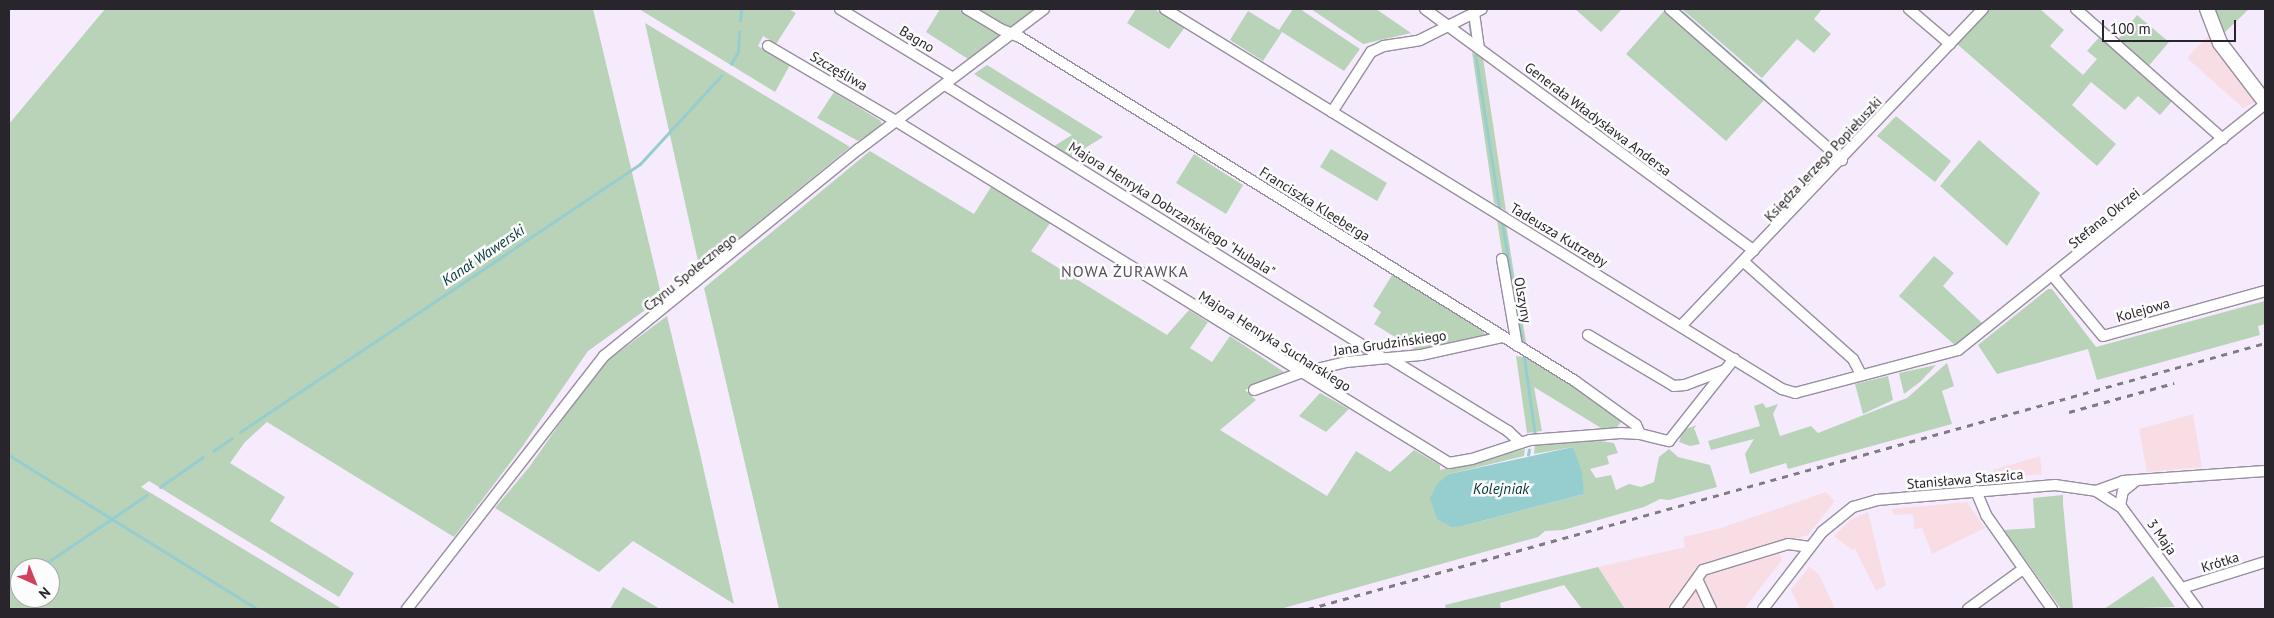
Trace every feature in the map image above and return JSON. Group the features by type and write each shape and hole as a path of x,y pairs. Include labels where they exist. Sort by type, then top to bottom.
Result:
{"street":[{"name":"Bagno","path":"840,9 949,81"},
{"name":"Franciszka Kleeberga","path":"967,9 1010,33 1589,391 1636,425 1640,434"},
{"name":"Czynu Społecznego","path":"407,609 604,356 896,121 1044,9"},
{"name":"Tadeusza Kutrzeby","path":"1165,9 1506,220 1791,392 1800,392 1958,350"},
{"name":"Generała Władysława Andersa","path":"1425,9 1479,47 1754,252"},
{"path":"1670,9 1842,160"},
{"path":"1909,9 1950,44"},
{"name":"Księdza Jerzego Popiełuszki","path":"1681,326 1842,160 1983,9"},
{"path":"2076,9 2223,140"},
{"path":"2207,9 2220,42 2265,103"},
{"path":"1332,112 1371,52 1384,46 1420,40 1478,11 1479,47"},
{"name":"Szczęśliwa","path":"768,46 896,121"},
{"name":"Majora Henryka Dobrzańskiego \"Hubala\"","path":"949,81 1386,358 1508,431 1520,442"},
{"name":"Stefana Okrzei","path":"1958,350 2223,140 2265,103"},
{"name":"Majora Henryka Sucharskiego","path":"896,121 1300,373 1449,463 1472,459 1520,442 1640,434 1669,441 1726,370"},
{"name":"Olszyny","path":"1502,259 1517,346"},
{"path":"1744,262 1854,358 1861,376"},
{"name":"Kolejowa","path":"2053,276 2103,336 2265,291"},
{"path":"1588,335 1674,386 1685,385 1726,370 1734,359"},
{"name":"Jana Grudzińskiego","path":"1254,390 1300,373 1386,358 1420,355 1503,337"},
{"name":"Stanisława Staszica","path":"1763,609 1832,521 1864,503 2055,485 2096,491 2124,480 2136,482 2265,471"},
{"path":"2120,506 2123,491 2136,482"},
{"path":"1976,491 1986,515 2052,609"},
{"name":"3 Maja","path":"2096,491 2120,506 2197,609"},
{"path":"1675,609 1698,582 1700,572 1788,544 1810,547"},
{"name":"Krótka","path":"2182,588 2265,562"},
{"path":"1968,609 2023,569"},
{"path":"1698,582 1711,609"}],"shaded area":[{"path":"105,9 593,9 662,298 588,351 522,447 454,537 267,422 245,442 230,463 285,497 270,521 354,573 339,597 149,481 141,487 342,609 9,609 9,124"},
{"path":"639,9 788,9 796,13 776,44 763,36 758,46 790,65 775,92"},
{"path":"940,9 958,9 1000,35 968,59 926,32"},
{"path":"975,9 1037,9 1009,29"},
{"path":"1136,9 1154,9 1185,27 1169,49 1127,23"},
{"path":"1293,9 1300,9 1360,49 1344,71 1282,32 1263,61 1230,40 1248,11 1279,30"},
{"path":"1311,9 1376,9 1411,33 1363,44"},
{"path":"1575,9 1622,9 1601,32"},
{"path":"1682,9 1822,9 1814,19 1831,34 1814,53 1797,39 1762,78"},
{"path":"1990,9 2040,9 2064,30 2050,46 2083,75 2097,59 2087,51 2102,34 2174,99 2160,115 2138,96 2125,110 2091,82 2072,105 2116,144 2097,166 1957,44"},
{"path":"2215,9 2249,9 2223,34"},
{"path":"1664,11 1765,99 1726,141 1626,54"},
{"path":"2137,15 2169,42 2147,68 2117,41"},
{"path":"645,23 850,147 700,270"},
{"path":"2210,34 2217,54 2235,71 2256,102 2243,108 2187,58"},
{"path":"1472,52 1483,58 1506,211 1494,203"},
{"path":"987,65 1103,137 1069,158 1051,148 1072,135 974,74"},
{"path":"834,92 881,121 881,126 858,141 817,118"},
{"path":"1896,116 1951,161 1935,182 1877,136"},
{"path":"1979,140 2040,193 2007,246 1940,186"},
{"path":"1331,149 1387,183 1377,201 1320,167"},
{"path":"870,151 974,214 991,187 1050,223 1031,251 1167,335 1189,310 1208,322 1190,348 1212,362 1230,336 1284,372 1245,390 1256,400 1220,430 1327,496 1356,451 1390,472 1414,450 1440,465 1440,470 1525,449 1524,456 1449,474 1463,526 1584,494 1573,447 1534,454 1535,443 1593,440 1614,443 1618,453 1607,456 1609,464 1590,469 1596,478 1611,475 1616,490 1629,484 1641,487 1654,482 1659,457 1669,449 1678,457 1710,465 1717,487 1669,500 1660,499 1644,507 1563,530 1545,531 1538,537 1280,609 779,609 704,288"},
{"path":"1194,154 1243,185 1226,214 1176,183"},
{"path":"1497,221 1506,224 1515,280 1507,281"},
{"path":"1934,256 1954,273 1943,286 1983,324 1957,347 1899,296"},
{"path":"1394,272 1474,322 1486,335 1416,350 1374,324 1381,312 1373,306"},
{"path":"1512,288 1517,288 1527,348 1520,344"},
{"path":"2048,289 2052,289 2096,347 2265,301 2265,324 2258,326 2260,335 2097,380 2088,349 1997,374 1978,345"},
{"path":"667,316 734,604 633,541 599,572 495,508 530,466 599,367"},
{"path":"1516,356 1529,358 1597,400 1622,421 1611,434 1534,387 1542,431 1527,433"},
{"path":"1947,363 1954,386 1942,391 1952,424 1788,469 1786,463 1750,474 1745,454 1754,439 1711,450 1708,441 1760,426 1754,406 1763,403 1766,408 1778,404 1773,414 1780,436 1811,426 1818,433 1907,398"},
{"path":"1936,365 1920,382 1904,394 1899,373"},
{"path":"1888,376 1893,400 1863,414 1855,384"},
{"path":"1320,393 1349,409 1326,432 1299,416"},
{"path":"2193,414 2202,467 2147,472 2139,429"},
{"path":"1697,425 1694,428 1700,444 1690,446 1679,442 1683,430"},
{"path":"2040,456 2042,474 2001,478 1994,475 1993,470"},
{"path":"1826,492 1835,501 1808,535 1776,545 1782,560 1744,609 1625,609 1598,567 1685,547 1683,537 1721,528"},
{"path":"2063,495 2073,609 2061,609 2004,530 2035,528 2033,498"},
{"path":"1967,502 1985,528 1932,554 1922,528 1914,529 1913,514 1893,515 1892,509"},
{"path":"1868,512 1886,585 1876,591 1855,549 1852,550 1834,536 1850,520"},
{"path":"1598,567 1625,609 1582,609 1564,585 1500,603 1501,609 1446,609 1445,605"},
{"path":"1809,567 1819,574 1835,609 1800,609 1791,590"},
{"path":"2153,576 2175,607 2104,609"},
{"path":"623,587 660,609 610,609"}],"water":[{"name":"Kolejniak","path":"1573,447 1582,472 1584,494 1463,526 1451,527 1437,519 1430,498 1437,484 1449,474"}],"waterway":[{"name":"Kanał Wawerski","path":"740,21 741,9"},
{"path":"1682,12 1748,70"},
{"path":"1470,25 1472,35"},
{"name":"Kanał Wawerski","path":"731,64 738,52 739,32"},
{"path":"1476,56 1500,211"},
{"name":"Kanał Wawerski","path":"240,432 640,164 721,76"},
{"path":"1760,80 1767,87"},
{"path":"1782,100 1802,118"},
{"path":"1502,221 1523,344"},
{"path":"1524,354 1535,432"},
{"name":"Kanał Wawerski","path":"213,451 232,438"},
{"path":"1528,455 1529,450"},
{"path":"9,455 257,609"},
{"name":"Kanał Wawerski","path":"160,487 203,457"},
{"name":"Kanał Wawerski","path":"54,558 147,495"}],"railway":[{"path":"1308,609 2265,343"},
{"path":"2069,412 2174,383"}],"district":[{"name":"NOWA ŻURAWKA","path":"1125,271"}]}
